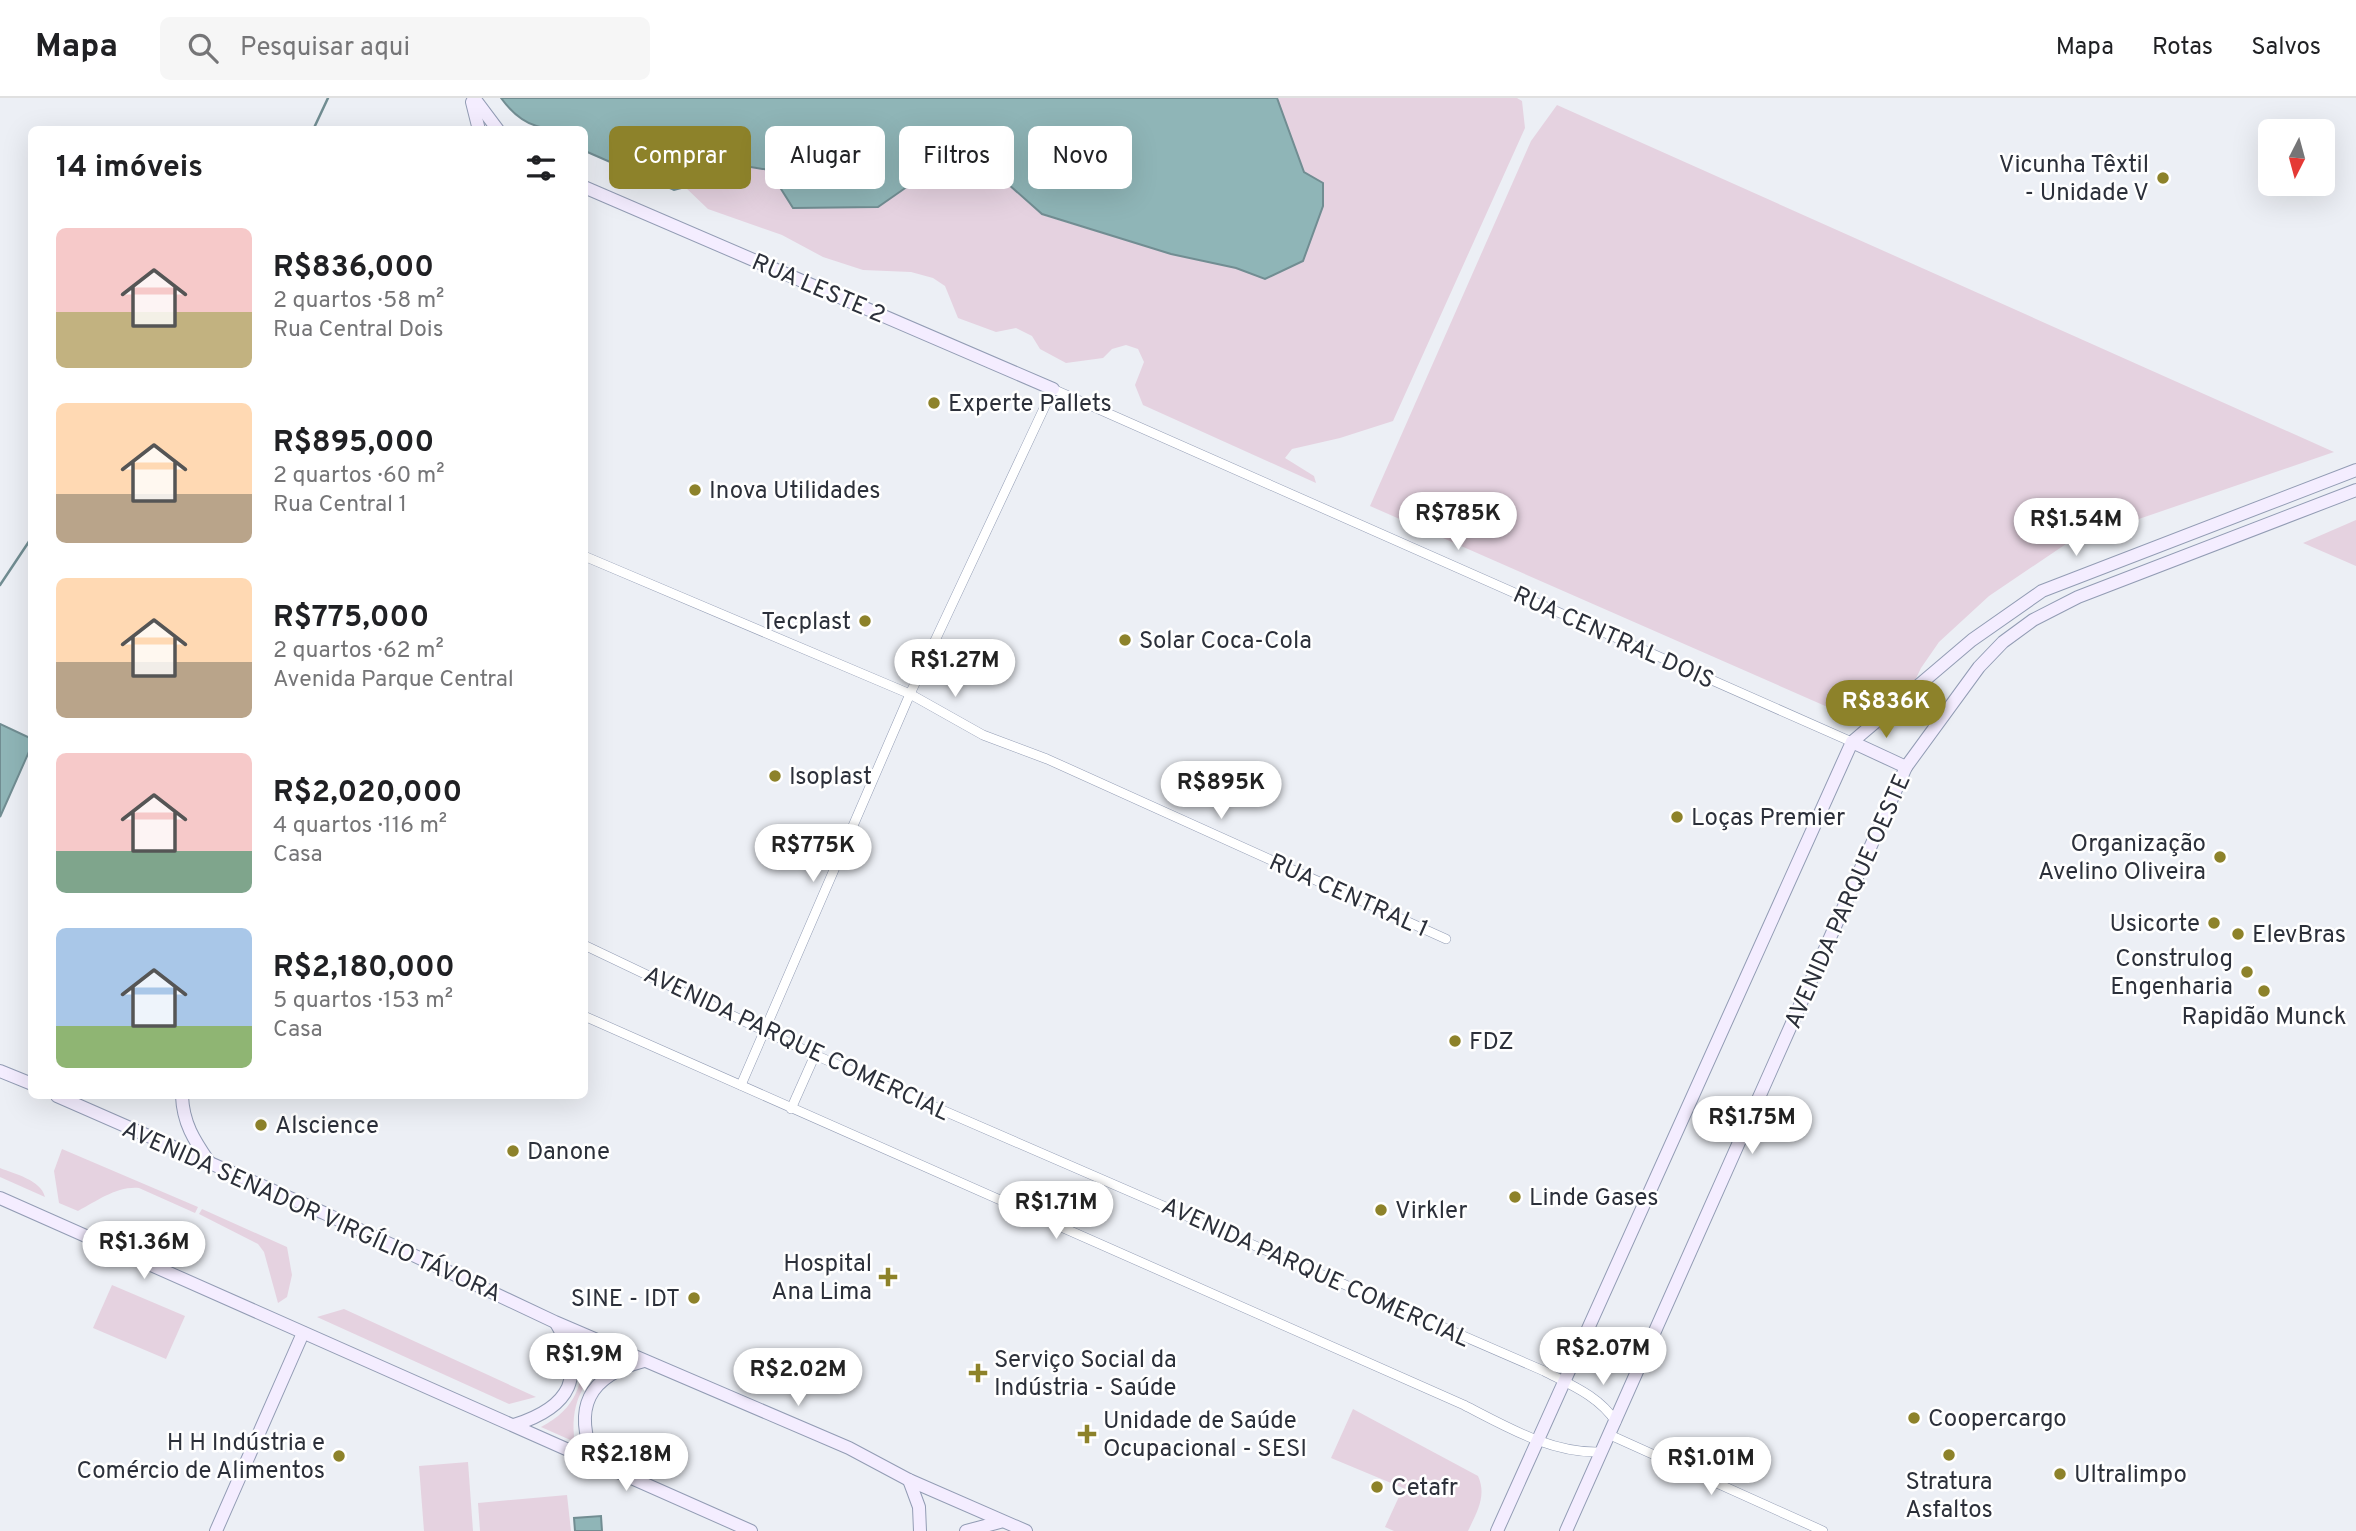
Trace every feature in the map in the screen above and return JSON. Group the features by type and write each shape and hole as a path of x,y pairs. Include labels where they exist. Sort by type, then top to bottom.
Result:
{"street":[{"path":"472,98 478,126"},
{"path":"472,98 495,126"},
{"name":"RUA LESTE 2","path":"588,189 1053,389"},
{"path":"741,1085 910,694 1053,389"},
{"name":"RUA CENTRAL DOIS","path":"1053,389 1906,767"},
{"path":"1497,1531 1852,743 1972,640 2042,591 2356,470"},
{"name":"AVENIDA PARQUE OESTE","path":"1566,1531 1906,767 1979,667 2003,642 2033,620 2078,597 2356,490"},
{"name":"RUA CENTRAL 1","path":"588,558 910,694 943,709 983,735 1047,759 1446,939"},
{"name":"AVENIDA PARQUE COMERCIAL","path":"588,947 815,1055 1564,1382 1600,1403 1616,1422"},
{"path":"588,1018 1464,1405 1538,1441 1573,1451 1602,1452"},
{"path":"791,1108 815,1055"},
{"path":"0,1071 28,1082"},
{"name":"AVENIDA SENADOR VIRGÍLIO TÁVORA","path":"64,1099 209,1162 555,1322 849,1448 909,1480 1000,1522 1026,1531"},
{"path":"182,1099 183,1114 189,1132 209,1162"},
{"path":"0,1198 751,1531"},
{"path":"514,1425 550,1410 567,1391 573,1368 571,1354 555,1322"},
{"path":"216,1531 303,1333"},
{"path":"595,1461 583,1430 590,1398 609,1374 644,1360"},
{"path":"1610,1436 1823,1531"},
{"path":"909,1480 919,1507 920,1531"},
{"path":"966,1531 1000,1522"}],"shaded area":[{"path":"0,98 2356,98 2356,1531 0,1531"},
{"path":"1277,98 1517,98 1522,101 1525,128 1393,421 1340,438 1292,449 1285,458 1314,476 1316,483 1143,405 1135,385 1144,362 1138,349 1126,345 1112,349 1103,358 1066,363 1040,349 1032,336 1016,328 996,332 958,318 945,286 933,278 911,272 863,270 823,257 782,235 708,209 687,189 751,189 751,167 765,169 765,189 782,189 794,208 878,207 904,189 1013,189 1042,215 1171,254 1236,268 1265,279 1304,172"},
{"path":"1557,105 2334,452 2066,544 1989,596 1939,642 1921,668 1889,734 1370,506 1531,141"},
{"path":"2356,520 2356,566 2303,543"},
{"path":"62,1149 198,1207 195,1213 139,1188 115,1192 78,1211 59,1203 54,1171"},
{"path":"0,1168 33,1182 43,1191 45,1197 0,1177"},
{"path":"202,1209 287,1247 292,1275 287,1297 278,1303 264,1252 258,1244 199,1214"},
{"path":"112,1285 185,1316 166,1359 93,1328"},
{"path":"344,1309 536,1397 509,1404 317,1317"},
{"path":"581,1344 613,1359 593,1374 580,1394 574,1417 575,1442 541,1427 563,1412 576,1393 582,1370"},
{"path":"1353,1409 1478,1476 1481,1497 1468,1531 1394,1531 1385,1527 1403,1488 1331,1458"},
{"path":"468,1462 473,1531 424,1531 419,1466"},
{"path":"567,1495 571,1531 480,1531 478,1503"}],"water":[{"path":"501,98 1277,98 1304,172 1323,183 1323,206 1303,261 1265,279 1236,268 1171,254 1042,214 1014,189 1014,126 899,126 899,189 904,189 878,207 793,208 781,189 885,189 885,126 765,126 765,169 751,167 751,126 609,126 609,162 588,152 588,126 538,126 519,117"},
{"path":"0,724 28,737 28,754 0,817"},
{"path":"601,1516 602,1531 575,1531 574,1518"}],"waterway":[{"path":"315,126 328,98"},
{"path":"0,585 28,543"}],"place":[{"name":"Vicunha Têxtil - Unidade V","path":"2163,178"},
{"name":"Experte Pallets","path":"934,403"},
{"name":"Inova Utilidades","path":"695,490"},
{"name":"Tecplast","path":"865,621"},
{"name":"Solar Coca-Cola","path":"1125,640"},
{"name":"Isoplast","path":"775,776"},
{"name":"Loças Premier","path":"1677,817"},
{"name":"Organização Avelino Oliveira","path":"2220,857"},
{"name":"Usicorte","path":"2214,923"},
{"name":"ElevBras","path":"2238,934"},
{"name":"Construlog Engenharia","path":"2247,972"},
{"name":"Rapidão Munck","path":"2264,991"},
{"name":"FDZ","path":"1455,1041"},
{"name":"Alscience","path":"261,1125"},
{"name":"Danone","path":"513,1151"},
{"name":"Linde Gases","path":"1515,1197"},
{"name":"Virkler","path":"1381,1210"},
{"name":"Hospital Ana Lima","path":"888,1277"},
{"name":"SINE - IDT","path":"694,1298"},
{"name":"Serviço Social da Indústria - Saúde","path":"978,1373"},
{"name":"Coopercargo","path":"1914,1418"},
{"name":"Unidade de Saúde Ocupacional - SESI","path":"1087,1434"},
{"name":"Stratura Asfaltos","path":"1949,1455"},
{"name":"H H Indústria e Comércio de Alimentos","path":"339,1456"},
{"name":"Ultralimpo","path":"2060,1474"},
{"name":"Cetafr","path":"1377,1487"}]}
